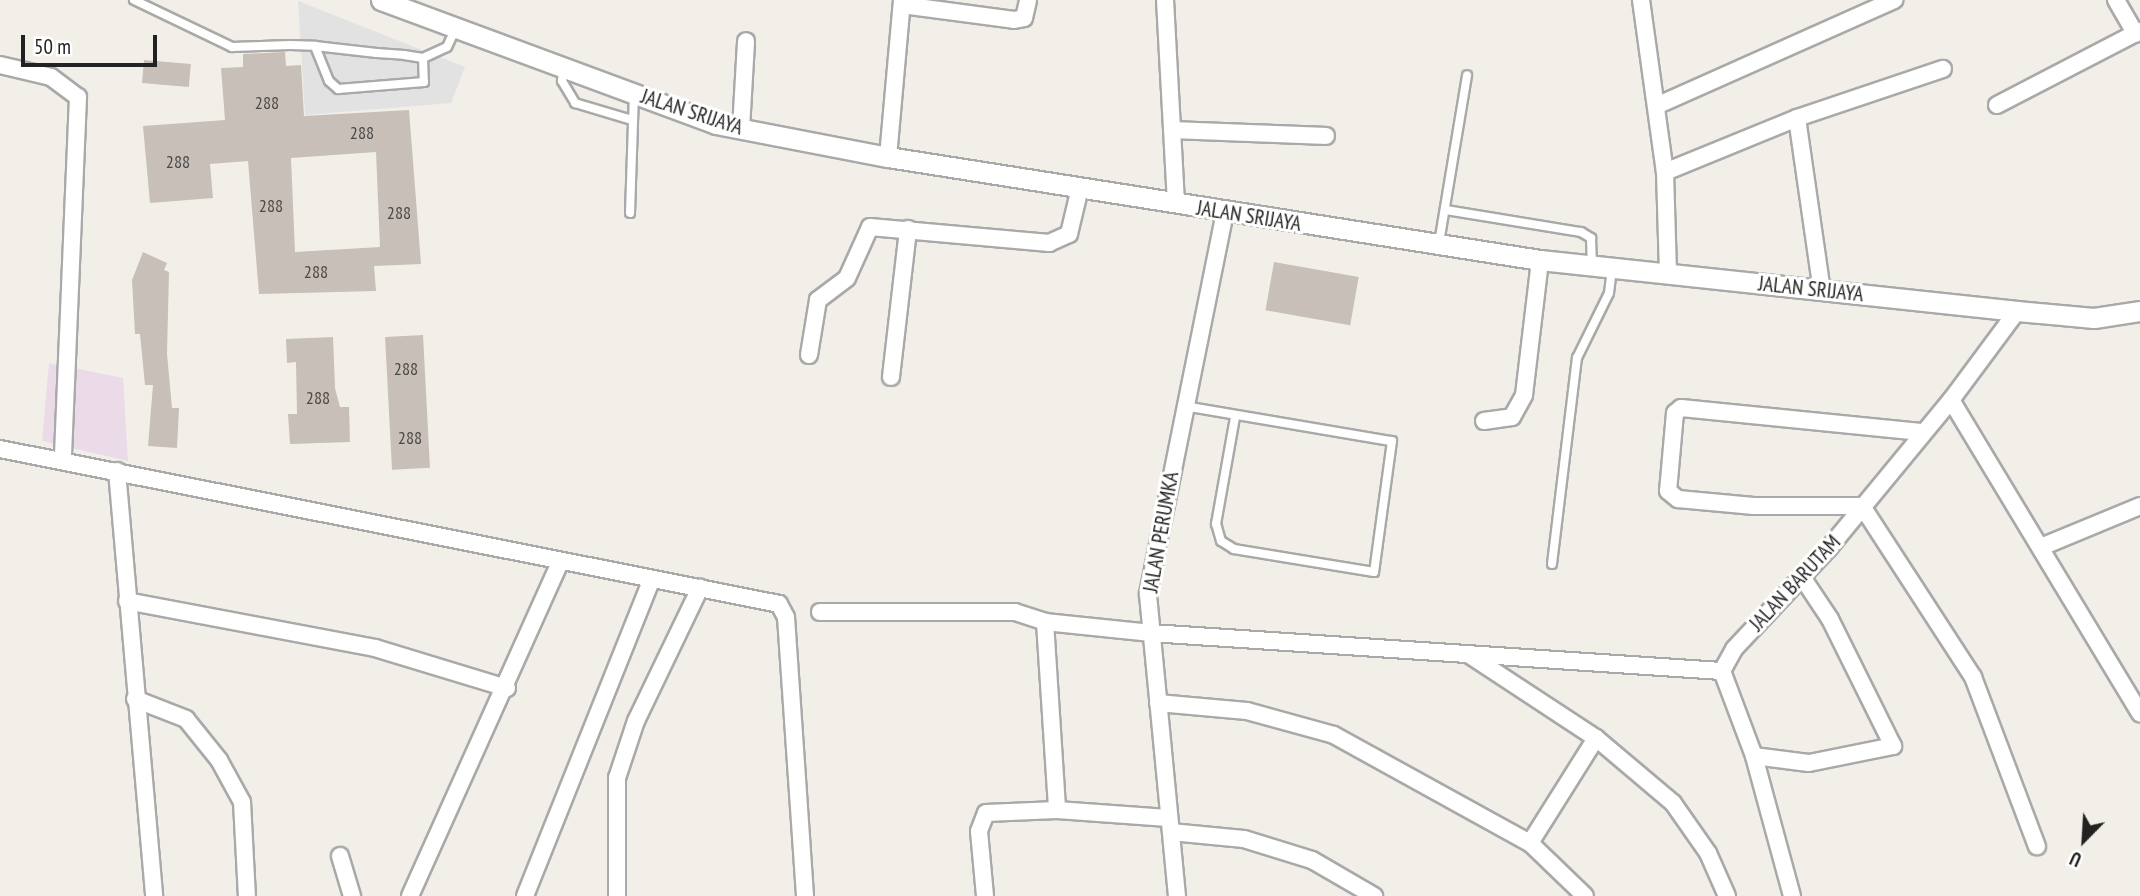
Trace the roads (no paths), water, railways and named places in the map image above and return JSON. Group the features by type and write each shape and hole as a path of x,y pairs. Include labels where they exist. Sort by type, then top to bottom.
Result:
{"street":[{"name":"JALAN SRIJAYA","path":"381,0 634,94 741,129 888,156 1225,213 1541,260 2094,318 2140,311"},
{"path":"888,156 902,3 1014,20 1024,18 1028,0"},
{"path":"1165,0 1176,204"},
{"path":"1656,106 1894,0"},
{"path":"1997,104 2138,33 2116,0"},
{"path":"1646,2 1665,172 1668,274"},
{"path":"741,129 746,41"},
{"path":"0,65 51,77 78,97 63,461"},
{"path":"1665,172 1797,118 1943,69"},
{"path":"1797,118 1822,291"},
{"path":"1173,130 1326,136"},
{"path":"809,355 818,300 851,273 866,230 908,229 1060,241 1073,224 1080,188"},
{"name":"JALAN PERUMKA","path":"1177,896 1148,594 1225,213"},
{"path":"891,377 908,229"},
{"path":"1484,421 1511,417 1524,395 1541,260"},
{"name":"JALAN BARUTAM","path":"1723,671 1734,649 1802,577 1921,432 1951,400 2017,311"},
{"path":"1951,400 2140,713"},
{"path":"1921,432 1681,408 1675,413 1668,491 1678,499 1862,506 1973,677 2037,846"},
{"path":"0,449 779,604 786,617 805,896"},
{"path":"117,471 154,896"},
{"path":"2041,547 2140,506"},
{"path":"410,896 507,688 560,562"},
{"path":"1754,756 1809,763 1893,746 1830,619 1802,577"},
{"path":"526,896 652,579"},
{"path":"615,892 617,778 636,721 700,588"},
{"path":"127,601 374,648 507,688"},
{"path":"820,612 1015,612 1045,622 1151,634 1723,671 1754,756 1792,896"},
{"path":"1045,622 1057,810"},
{"path":"1471,656 1596,738 1673,803 1708,853 1727,896"},
{"path":"135,699 186,719 219,760 242,802 247,896"},
{"path":"1158,703 1247,711 1334,735 1530,843 1585,896"},
{"path":"1530,843 1596,738"},
{"path":"985,896 979,831 986,813 1057,810 1170,825 1244,839 1312,860 1374,896"},
{"path":"340,856 352,896"}],"lane":[{"path":"134,0 232,47 314,46 423,58 447,47 456,28"},
{"path":"314,46 329,81 346,91 421,83 423,58"},
{"path":"564,68 562,81 575,103 632,120"},
{"path":"1438,246 1467,75"},
{"path":"630,212 634,94"},
{"path":"1446,210 1581,232 1591,238 1592,265"},
{"path":"1552,564 1577,358 1609,293 1612,268"},
{"path":"1184,406 1395,444 1374,572 1234,549 1221,541 1216,524 1236,416"}]}
